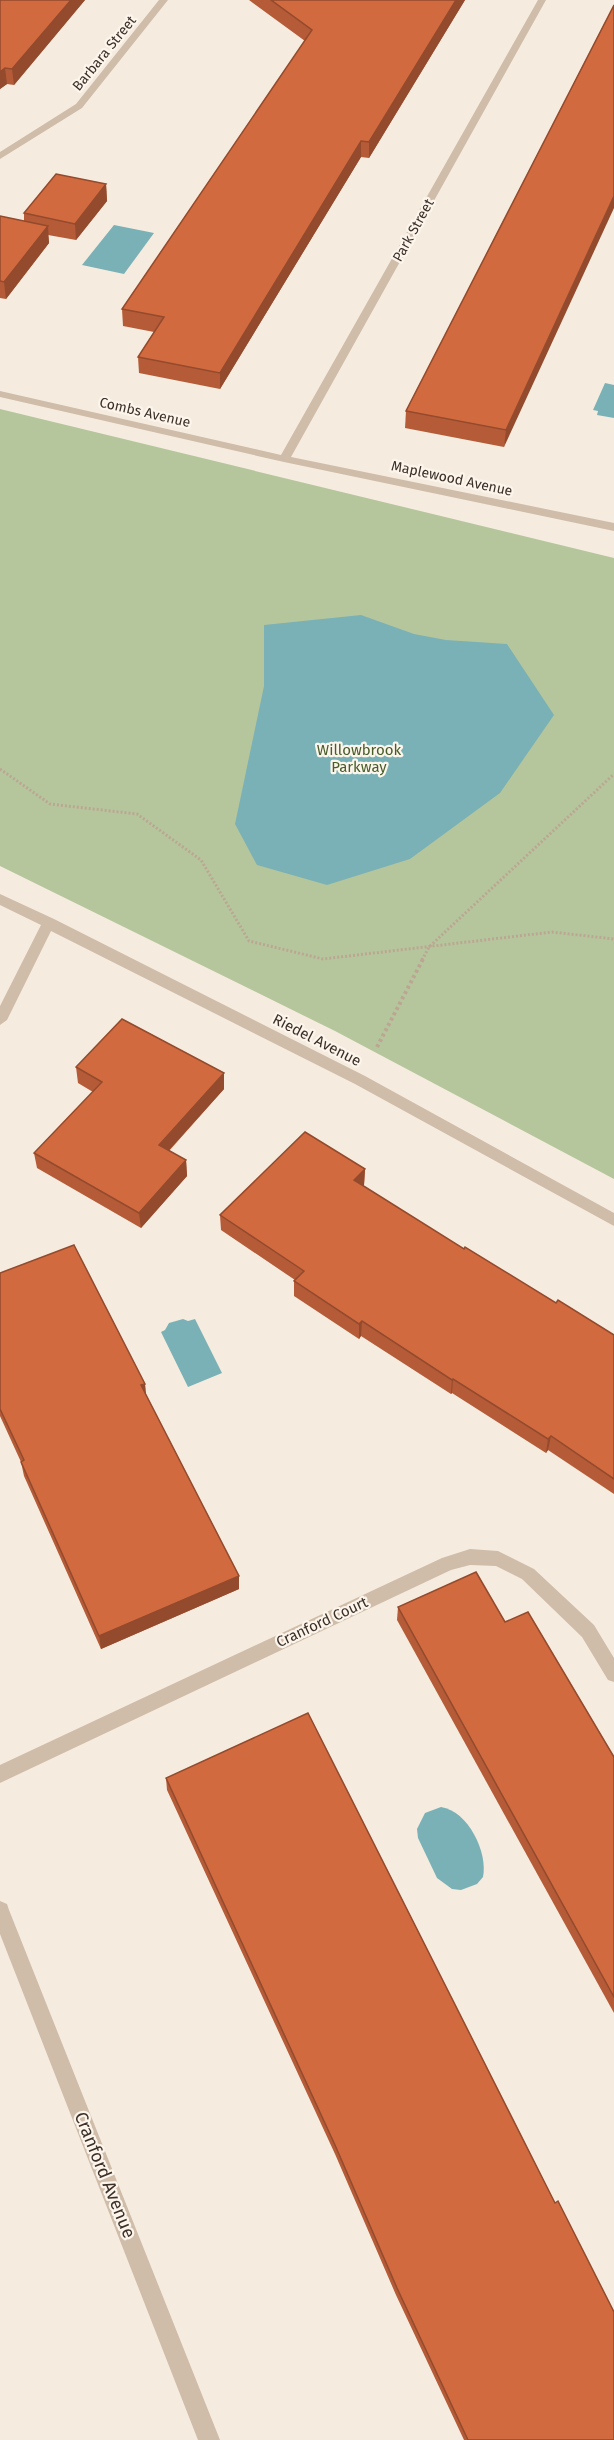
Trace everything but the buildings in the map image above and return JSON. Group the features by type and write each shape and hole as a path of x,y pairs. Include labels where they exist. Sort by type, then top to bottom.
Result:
{"street":[{"name":"Barbara Street","path":"0,156 79,106 164,0"},
{"name":"Park Street","path":"284,459 542,0"},
{"name":"Combs Avenue","path":"0,394 284,459"},
{"name":"Maplewood Avenue","path":"284,459 614,527"},
{"name":"Riedel Avenue","path":"0,899 360,1080 614,1220"},
{"path":"0,1020 49,922"},
{"name":"Cranford Court","path":"0,1774 448,1563 470,1557 498,1559 528,1574 588,1631 614,1674"},
{"name":"Cranford Avenue","path":"0,1910 209,2440"}],"path":[{"path":"0,769 50,804 137,814 201,860 249,941 323,959 552,932 614,939"},
{"path":"375,1050 429,947 614,774"}],"green space":[{"name":"Willowbrook Parkway","path":"0,409 614,558 614,1179 335,1031 0,866"}],"water":[{"path":"114,225 154,233 124,274 82,265"},
{"path":"605,383 614,385 614,418 597,415 598,411 593,410"},
{"path":"361,615 414,634 446,640 507,644 554,715 500,793 410,859 327,885 257,865 235,824 264,686 264,625"},
{"path":"183,1319 188,1321 195,1319 222,1373 188,1387 161,1332 169,1323"},
{"path":"441,1807 451,1810 467,1824 474,1834 482,1856 483,1877 477,1884 461,1890 452,1889 437,1878 418,1838 417,1829 425,1813"}]}
